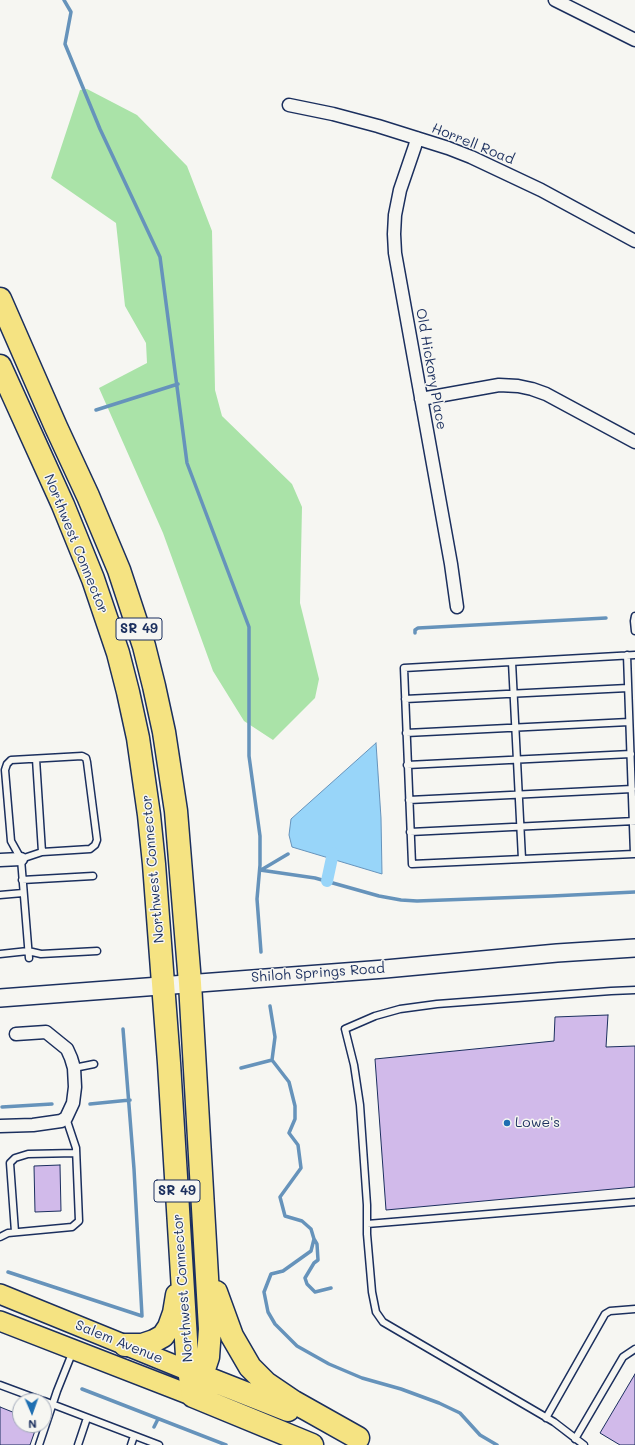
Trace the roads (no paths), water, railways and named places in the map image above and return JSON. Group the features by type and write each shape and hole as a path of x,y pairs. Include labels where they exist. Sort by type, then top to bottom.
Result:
{"highway":[{"name":"Northwest Connector","path":"0,299 88,496 119,570 144,646 164,732 176,811 190,983 206,1258"},
{"name":"Northwest Connector","path":"0,366 63,505 93,579 121,666 138,738 149,815 163,986 187,1356 195,1373"},
{"path":"193,1396 195,1373 208,1357 210,1329 206,1258"},
{"name":"SR 49","path":"206,1258 220,1305 232,1336 250,1367 266,1383 294,1402 365,1442"},
{"path":"125,1344 142,1344 154,1341 163,1336 174,1313 182,1268"},
{"name":"Salem Avenue","path":"195,1373 365,1442"},
{"name":"Salem Avenue","path":"193,1396 312,1445"}],"main road":[{"name":"Salem Avenue","path":"0,1294 195,1373"},
{"name":"Salem Avenue","path":"0,1321 193,1396"}],"street":[{"path":"561,1 635,40"},
{"name":"Horrell Road","path":"289,105 333,114 416,138 471,157 541,190 635,241"},
{"name":"Old Hickory Place","path":"416,138 415,146 400,190 395,215 395,253 451,564 457,607"},
{"path":"421,399 499,385 518,386 546,394 635,442"},
{"path":"0,860 21,859"},
{"name":"Shiloh Springs Road","path":"0,998 163,986 234,979 385,969 556,953 635,948"},
{"path":"0,1126 33,1125 61,1121 66,1118 73,1103 75,1087 74,1068 67,1049 46,1032 16,1034"}],"lane":[{"path":"635,616 635,631"},
{"path":"627,655 634,854 412,864 404,668 627,655 635,655"},
{"path":"512,662 522,859"},
{"path":"405,699 628,688"},
{"path":"406,733 629,722"},
{"path":"408,765 630,754"},
{"path":"21,859 42,852 90,849 95,845 96,840 86,758 82,756 11,760 7,764 5,770 11,841 21,859 29,958"},
{"path":"36,759 42,852"},
{"path":"409,800 632,789"},
{"path":"410,832 634,821"},
{"path":"22,880 93,876"},
{"path":"0,895 23,893"},
{"path":"0,954 28,951 40,954 97,951"},
{"path":"584,1445 546,1418 383,1322 378,1316 372,1292 360,1105 354,1065 345,1029 375,1016 400,1009 437,1004 635,990"},
{"path":"74,1068 94,1064"},
{"path":"0,1236 15,1232 72,1227 79,1221 76,1153 74,1139 66,1118"},
{"path":"15,1232 10,1163 15,1158 28,1154 76,1153"},
{"path":"367,1224 635,1202"},
{"path":"546,1418 605,1314 610,1311 635,1309"},
{"path":"575,1438 623,1357 635,1349"},
{"path":"39,1445 74,1350"},
{"path":"0,1385 22,1393"},
{"path":"53,1405 159,1445"},
{"path":"78,1445 87,1418"},
{"path":"131,1445 134,1436"}],"water":[{"path":"376,743 381,818 382,874 292,847 289,835 291,819"}],"waterway":[{"path":"64,0 71,12 65,44 100,129 160,257 187,463 249,627 249,756 260,836 260,865 257,899 261,952"},
{"path":"96,410 178,384"},
{"path":"415,633 415,630 418,628 606,618"},
{"path":"327,881 333,853"},
{"path":"261,870 288,854"},
{"path":"260,870 315,878 379,896 417,901 635,892"},
{"path":"270,1006 275,1037 272,1060 289,1082 295,1106 295,1119 289,1133 298,1145 301,1168 280,1197 285,1216 302,1221 311,1229 314,1239 311,1251 283,1271 271,1274 264,1292 268,1312 275,1324 297,1346 329,1364 362,1378 401,1389 439,1403 460,1413 480,1435 497,1445"},
{"path":"8,1272 142,1316 134,1169 123,1029"},
{"path":"241,1068 272,1060"},
{"path":"90,1104 130,1100"},
{"path":"2,1107 52,1104"},
{"path":"314,1239 317,1244 318,1260 314,1263 305,1278 307,1284 315,1292 331,1288"},
{"path":"82,1389 226,1445"},
{"path":"154,1427 158,1419"}],"place":[{"name":"Lowe's","path":"507,1123"}]}
